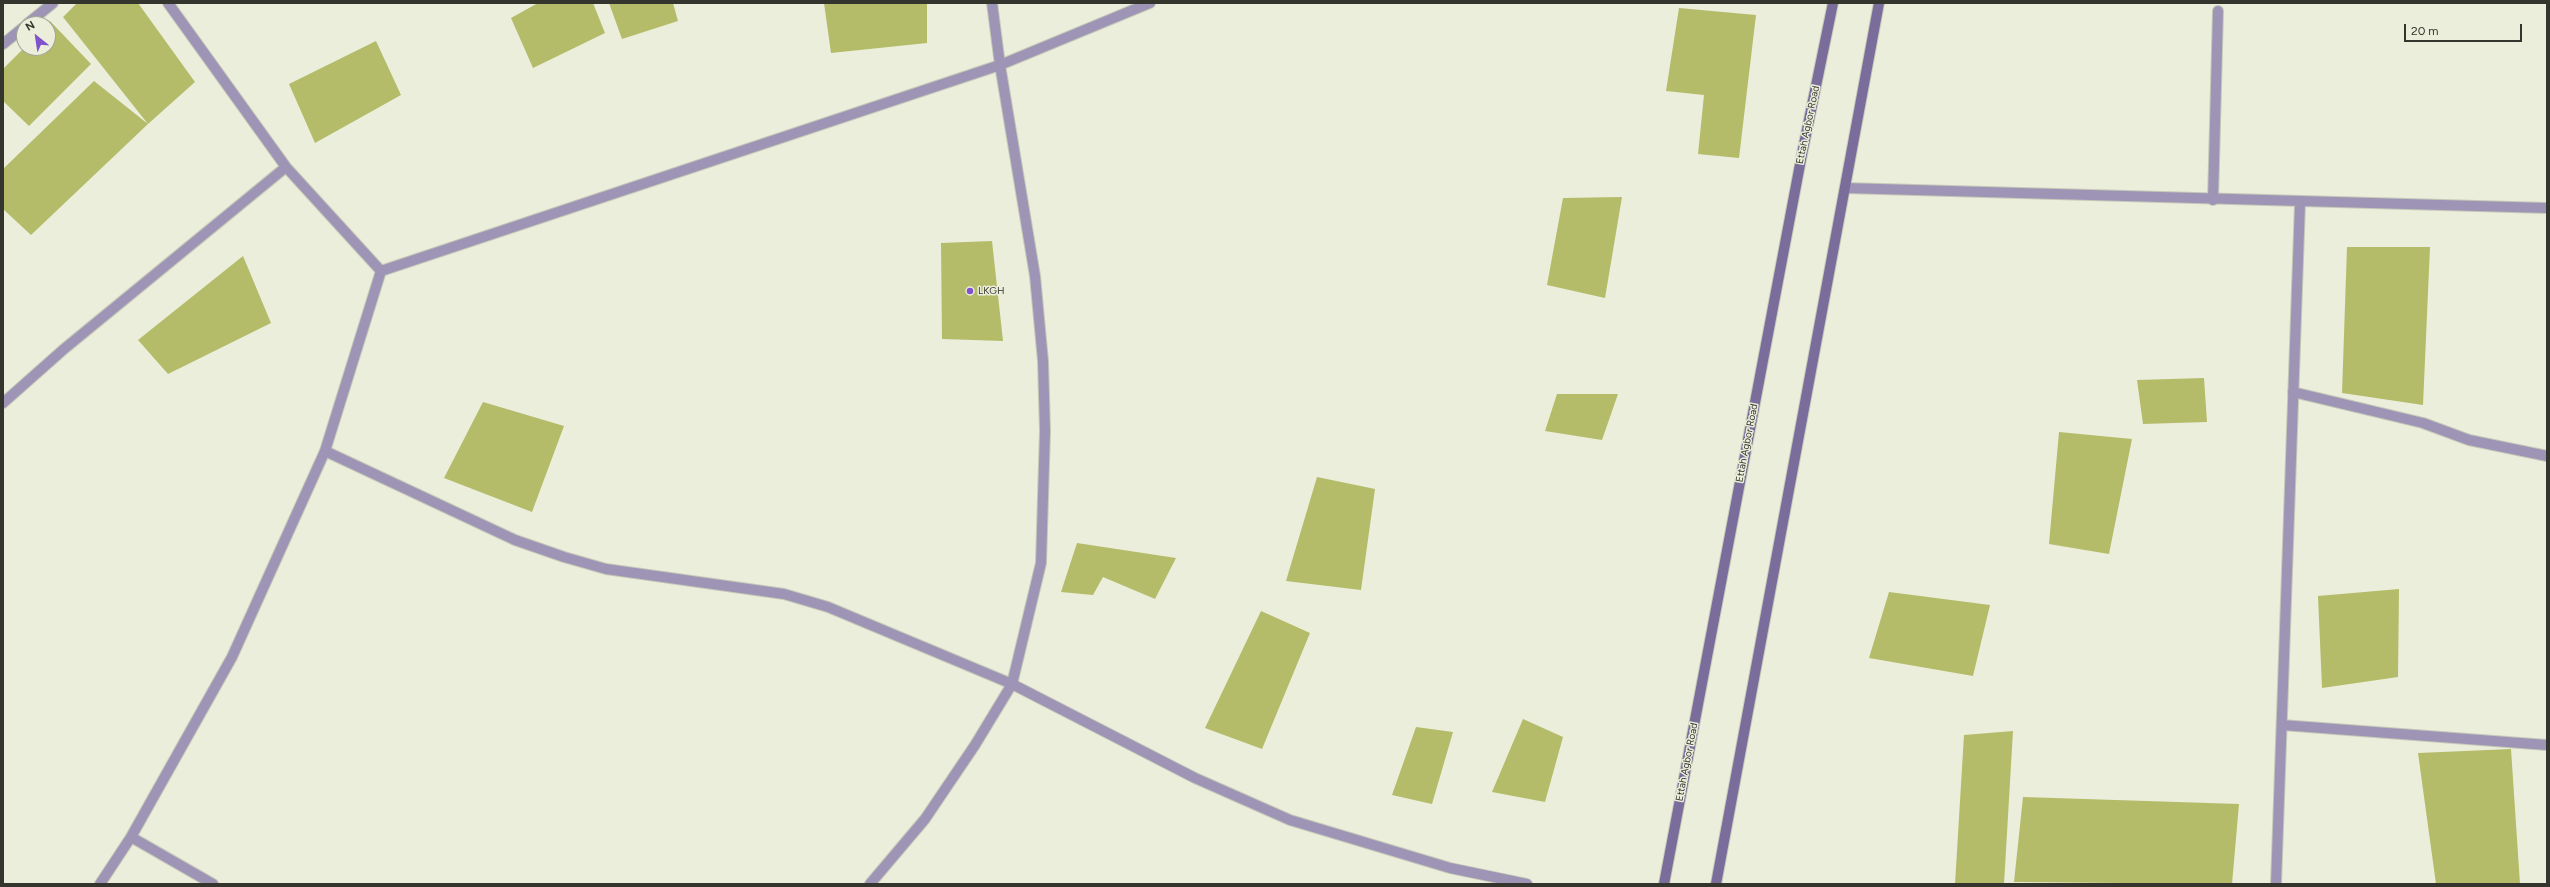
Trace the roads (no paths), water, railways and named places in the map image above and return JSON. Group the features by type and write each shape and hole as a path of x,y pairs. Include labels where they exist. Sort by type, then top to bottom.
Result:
{"main road":[{"name":"Ettah Agbor Road","path":"1664,884 1802,154 1833,3"},
{"path":"1716,884 1879,3"}],"street":[{"path":"38,16 53,3"},
{"path":"168,3 286,168 381,271"},
{"path":"870,884 925,819 975,745 1012,684 1041,563 1045,431 1043,361 1034,276 1000,65 992,3"},
{"path":"381,271 1000,65 1150,3"},
{"path":"2213,200 2218,11"},
{"path":"3,44 16,33"},
{"path":"3,403 64,349 286,168"},
{"path":"1845,188 2300,203 2547,208"},
{"path":"2276,884 2300,203"},
{"path":"100,884 131,837 232,657 325,451 381,271"},
{"path":"2293,392 2423,422 2468,440 2547,456"},
{"path":"325,451 515,540 564,557 606,569 784,594 828,607 1012,684 1195,778 1290,820 1450,868 1527,884"},
{"path":"2282,725 2547,745"},
{"path":"131,837 213,884"}],"place":[{"name":"LKGH","path":"970,291"}]}
